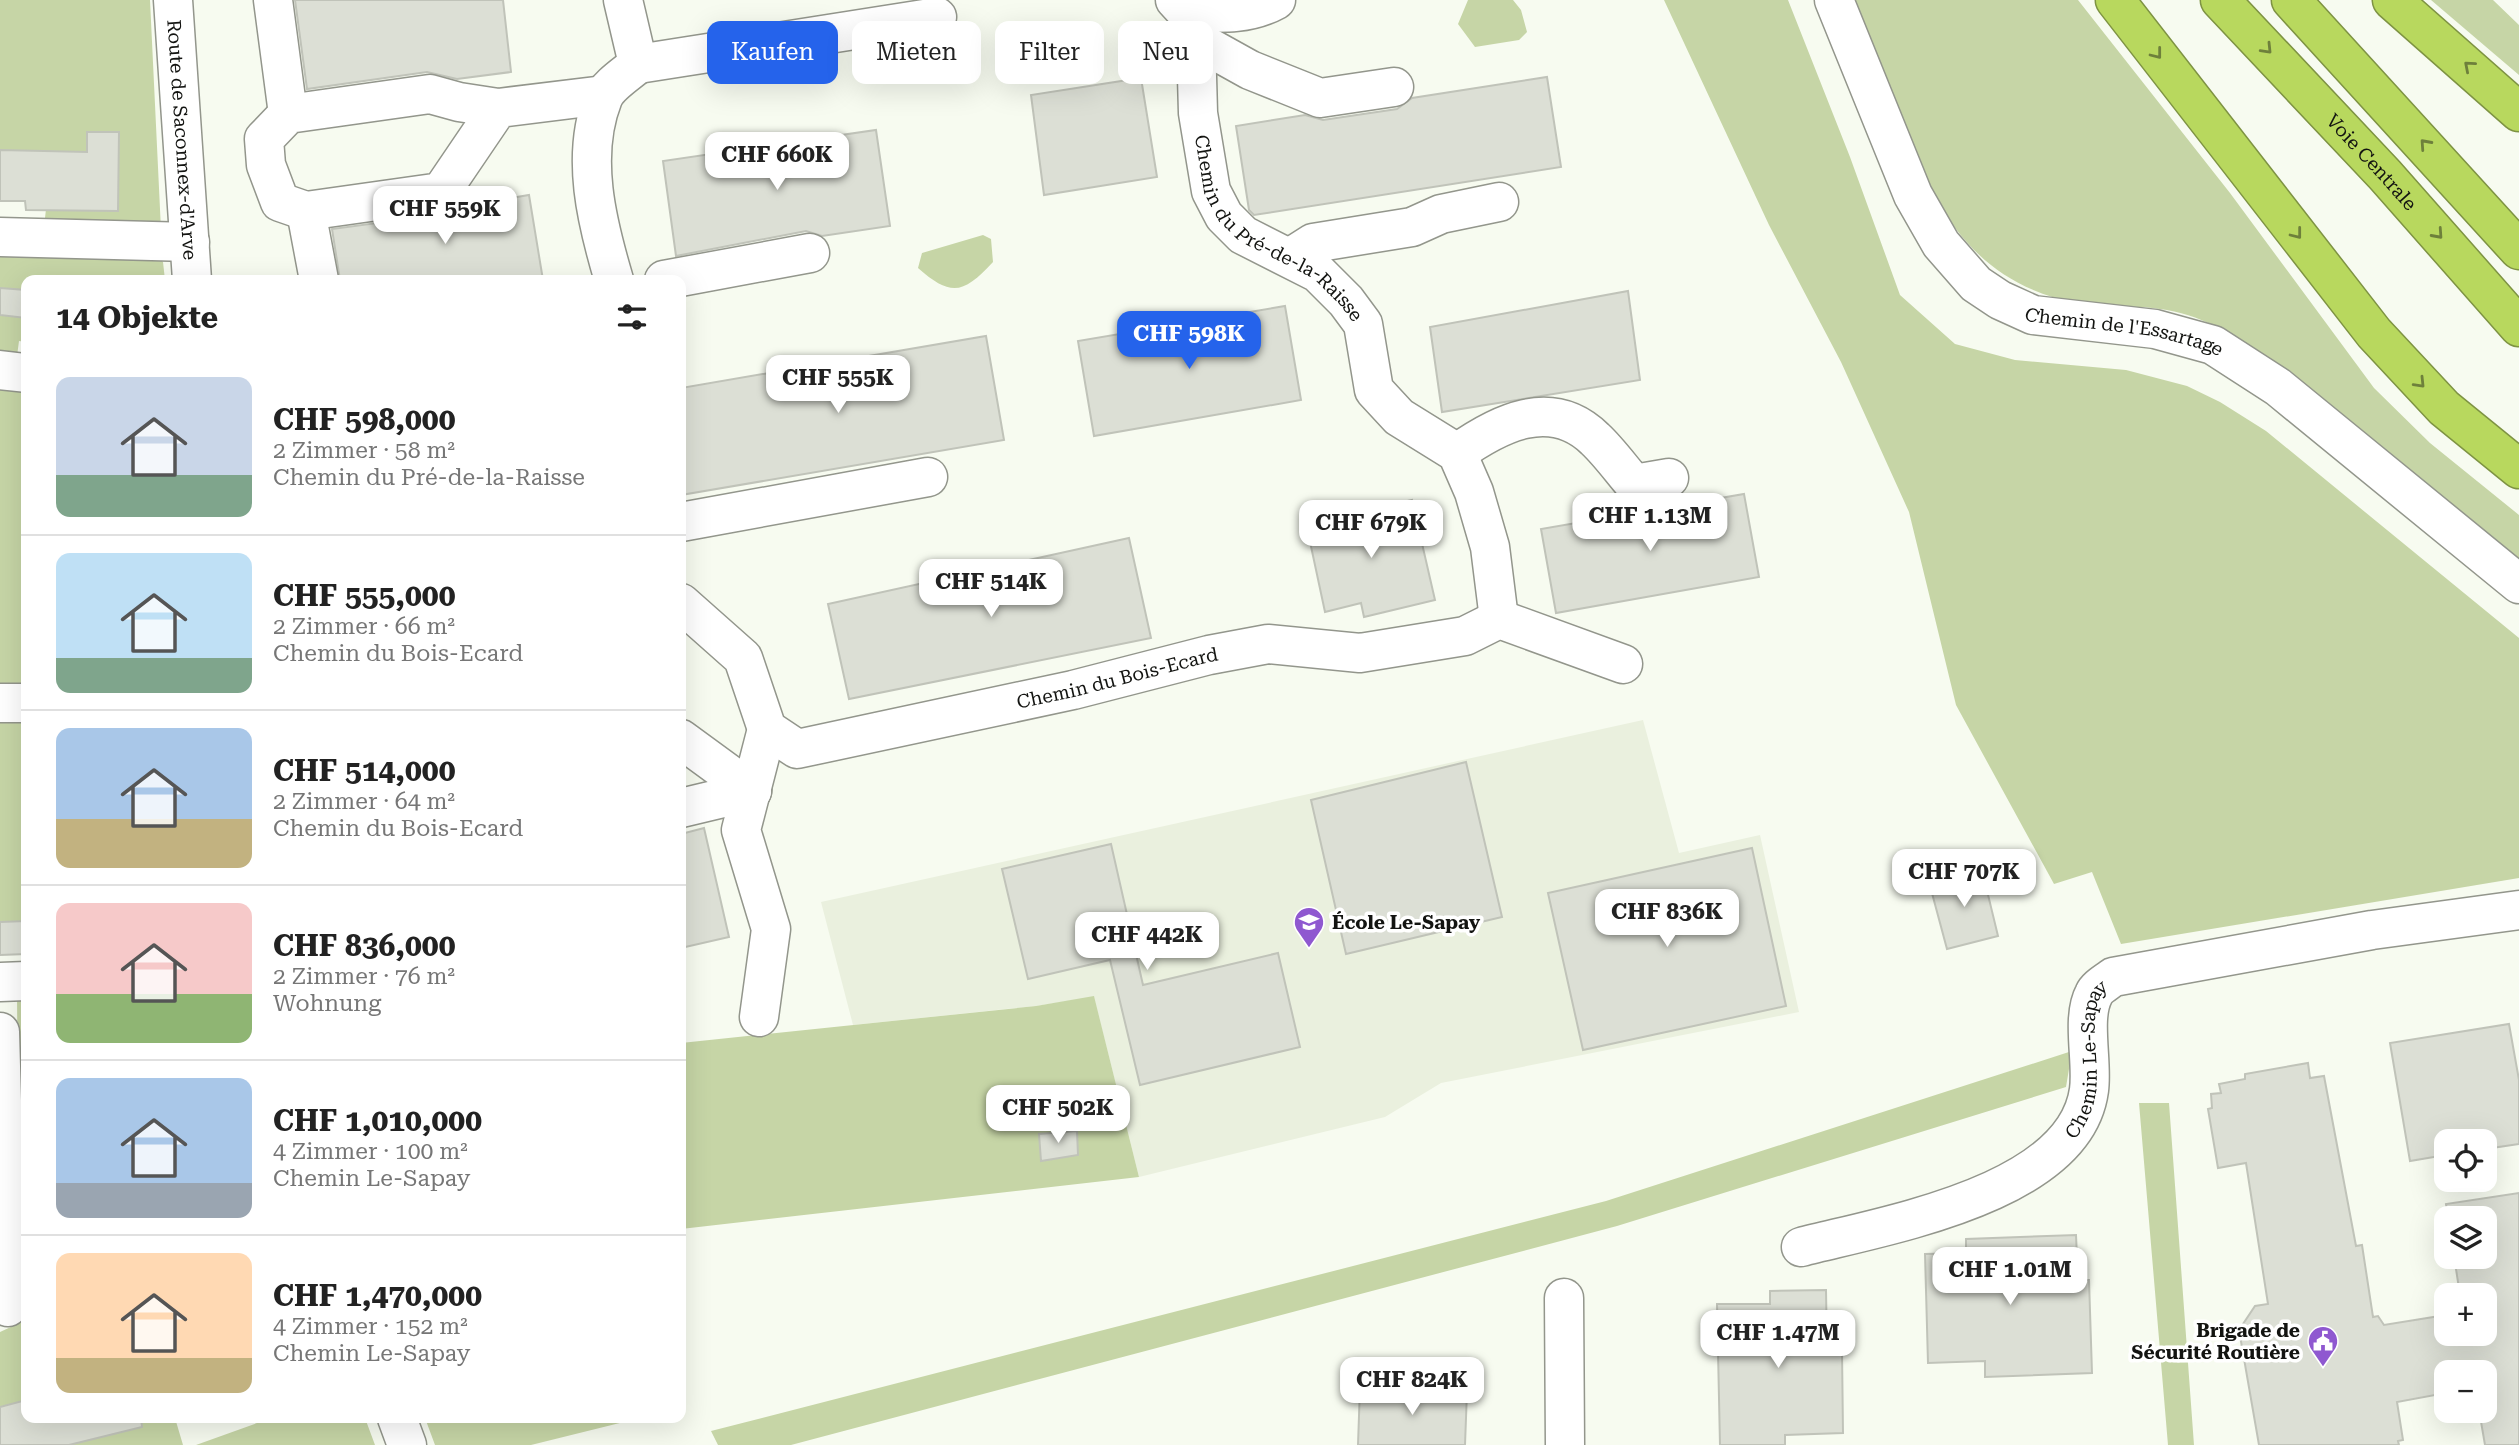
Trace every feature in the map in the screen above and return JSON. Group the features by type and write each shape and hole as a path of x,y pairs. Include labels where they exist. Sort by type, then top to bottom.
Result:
{"highway":[{"path":"2115,0 2374,333 2444,408 2519,469"},
{"name":"Voie Centrale","path":"2220,0 2385,175 2519,327"},
{"path":"2291,0 2519,250"},
{"path":"2392,0 2519,112"}],"street":[{"name":"Route de Saconnex-d'Arve","path":"173,0 191,275"},
{"path":"274,0 288,114"},
{"path":"622,0 638,64"},
{"path":"1186,17 1260,9 1276,0"},
{"name":"Chemin de l'Essartage","path":"1834,0 1913,195 1941,244 1976,284 2000,300 2033,315 2155,329 2213,345 2278,387 2519,584"},
{"path":"613,275 599,229 592,148 604,95 638,64 937,17"},
{"path":"1186,17 1250,70 1320,98 1394,87"},
{"name":"Chemin du Pré-de-la-Raisse","path":"1186,17 1211,191 1224,216 1243,235 1318,273 1346,301 1363,324 1374,390 1399,417 1457,453"},
{"path":"498,108 441,192 306,211 280,202 266,166 264,139 288,114 430,94 498,108 604,95"},
{"path":"1291,257 1313,243 1412,227 1441,214 1499,202"},
{"path":"306,211 318,275"},
{"path":"0,237 190,242"},
{"path":"686,276 810,253"},
{"path":"0,370 21,372"},
{"path":"1623,664 1499,620 1490,547 1474,492 1457,453 1486,433 1530,416 1564,420 1593,436 1634,484 1669,478"},
{"path":"686,521 928,477"},
{"path":"686,607 743,658 768,729 741,830 771,929 759,1017"},
{"name":"Chemin du Bois-Ecard","path":"768,729 797,749 1073,690 1268,644 1360,653 1465,636 1499,620"},
{"path":"0,703 21,703"},
{"path":"686,743 752,791"},
{"path":"686,807 752,791"},
{"name":"Chemin Le-Sapay","path":"1801,1247 1910,1219 1975,1197 2019,1178 2067,1143 2082,1117 2089,1089 2089,1008 2095,992 2113,977 2372,930 2519,911"},
{"path":"0,982 21,981"},
{"path":"0,1032 2,1222 11,1305"},
{"path":"1564,1298 1565,1445"},
{"path":"399,1423 407,1445"}],"shaded area":[{"name":"École Le-Sapay","path":"1643,720 1679,853 1760,835 1799,1012 1441,1083 1385,1117 1139,1177 1094,997 1036,1006 853,1025 821,902"}],"green space":[{"path":"0,0 150,0 161,230 44,227 46,209 26,210 25,201 0,201"},
{"path":"1468,0 1513,0 1521,10 1527,32 1519,40 1475,47 1458,24"},
{"path":"1664,0 1788,0 1850,157 1900,295 1955,344 2015,360 2126,370 2187,386 2220,402 2266,431 2519,638 2519,878 2121,944 2092,872 2054,884 1956,705 1909,512 1841,362 1769,225"},
{"path":"1850,0 2078,0 2230,193 2374,388 2430,443 2519,515 2519,565 2259,352 2234,336 2181,313 2143,307 2078,304 2041,293 2010,278 1984,260 1944,212 1928,183"},
{"path":"2431,0 2493,0 2519,25 2519,75"},
{"path":"983,235 991,239 993,262 965,285 957,288 940,284 918,268 922,253"},
{"path":"0,249 151,250 163,262 164,275 21,275 21,341 17,356 0,356"},
{"path":"0,384 21,386 21,690 0,690"},
{"path":"0,719 21,720 21,954 0,955"},
{"path":"17,995 21,995 21,1263"},
{"path":"1094,996 1139,1177 686,1228 686,1042 1036,1006"},
{"path":"2072,1051 2066,1087 1617,1226 791,1445 718,1445 711,1431 1606,1201"},
{"path":"2139,1103 2169,1103 2194,1445 2168,1445"},
{"path":"21,1322 21,1423 176,1423 183,1445 0,1445 0,1332"},
{"path":"257,1423 367,1423 375,1445 196,1445"},
{"path":"427,1423 620,1423 531,1445 435,1445"}],"building":[{"path":"295,0 503,0 511,72 457,79 427,72 307,89"},
{"path":"1547,77 1561,167 1254,215 1249,210 1236,126 1305,115 1323,120 1397,109 1412,98"},
{"path":"1118,82 1118,84 1142,84 1157,177 1044,195 1031,95"},
{"path":"876,130 890,226 822,236 806,231 676,256 663,161"},
{"path":"87,132 119,132 118,211 26,210 25,201 0,201 0,150 87,152"},
{"path":"529,195 542,275 339,275 332,229 444,214 456,207"},
{"path":"0,288 21,290 21,317 0,315"},
{"path":"1628,291 1640,380 1442,412 1430,327"},
{"path":"1285,306 1301,400 1094,436 1078,341"},
{"path":"986,336 1004,440 686,494 686,387"},
{"path":"1744,494 1759,577 1556,613 1541,529"},
{"path":"1412,500 1435,600 1364,617 1361,603 1325,612 1306,523"},
{"path":"1129,538 1151,638 849,699 828,604"},
{"path":"1466,762 1502,917 1346,954 1311,800"},
{"path":"704,828 729,937 686,947 686,833"},
{"path":"1111,844 1143,985 1278,953 1300,1047 1140,1085 1110,960 1028,979 1002,869"},
{"path":"1752,848 1786,1006 1583,1050 1548,893"},
{"path":"1982,870 1998,936 1947,949 1929,882"},
{"path":"21,921 21,954 0,955 0,922"},
{"path":"2509,1024 2519,1080 2519,1144 2497,1147 2497,1129 2434,1129 2434,1157 2410,1161 2390,1043"},
{"path":"2308,1063 2310,1078 2324,1076 2356,1246 2362,1245 2373,1317 2378,1316 2384,1325 2434,1317 2434,1346 2497,1346 2497,1283 2458,1283 2456,1269 2497,1269 2497,1206 2446,1204 2519,1193 2519,1445 2485,1445 2481,1423 2497,1423 2497,1360 2434,1360 2434,1395 2397,1402 2403,1440 2398,1441 2399,1445 2259,1445 2239,1330 2255,1306 2268,1304 2246,1163 2218,1168 2208,1109 2212,1108 2211,1094 2221,1093 2219,1084 2245,1079 2245,1074"},
{"path":"1077,1131 1078,1155 1041,1161 1039,1134"},
{"path":"2076,1235 2078,1280 2089,1280 2092,1373 1985,1377 1985,1361 1928,1363 1925,1254 1966,1253 1966,1239"},
{"path":"1826,1290 1827,1352 1842,1351 1843,1433 1785,1435 1785,1445 1720,1445 1717,1304 1770,1304 1770,1291"},
{"path":"1360,1387 1467,1391 1465,1445 1358,1445"},
{"path":"21,1401 21,1423 142,1423 142,1427 69,1445 0,1445 0,1407"}],"place":[{"name":"École Le-Sapay","path":"1309,949"},
{"name":"Brigade de Sécurité Routière","path":"2323,1368"}]}
